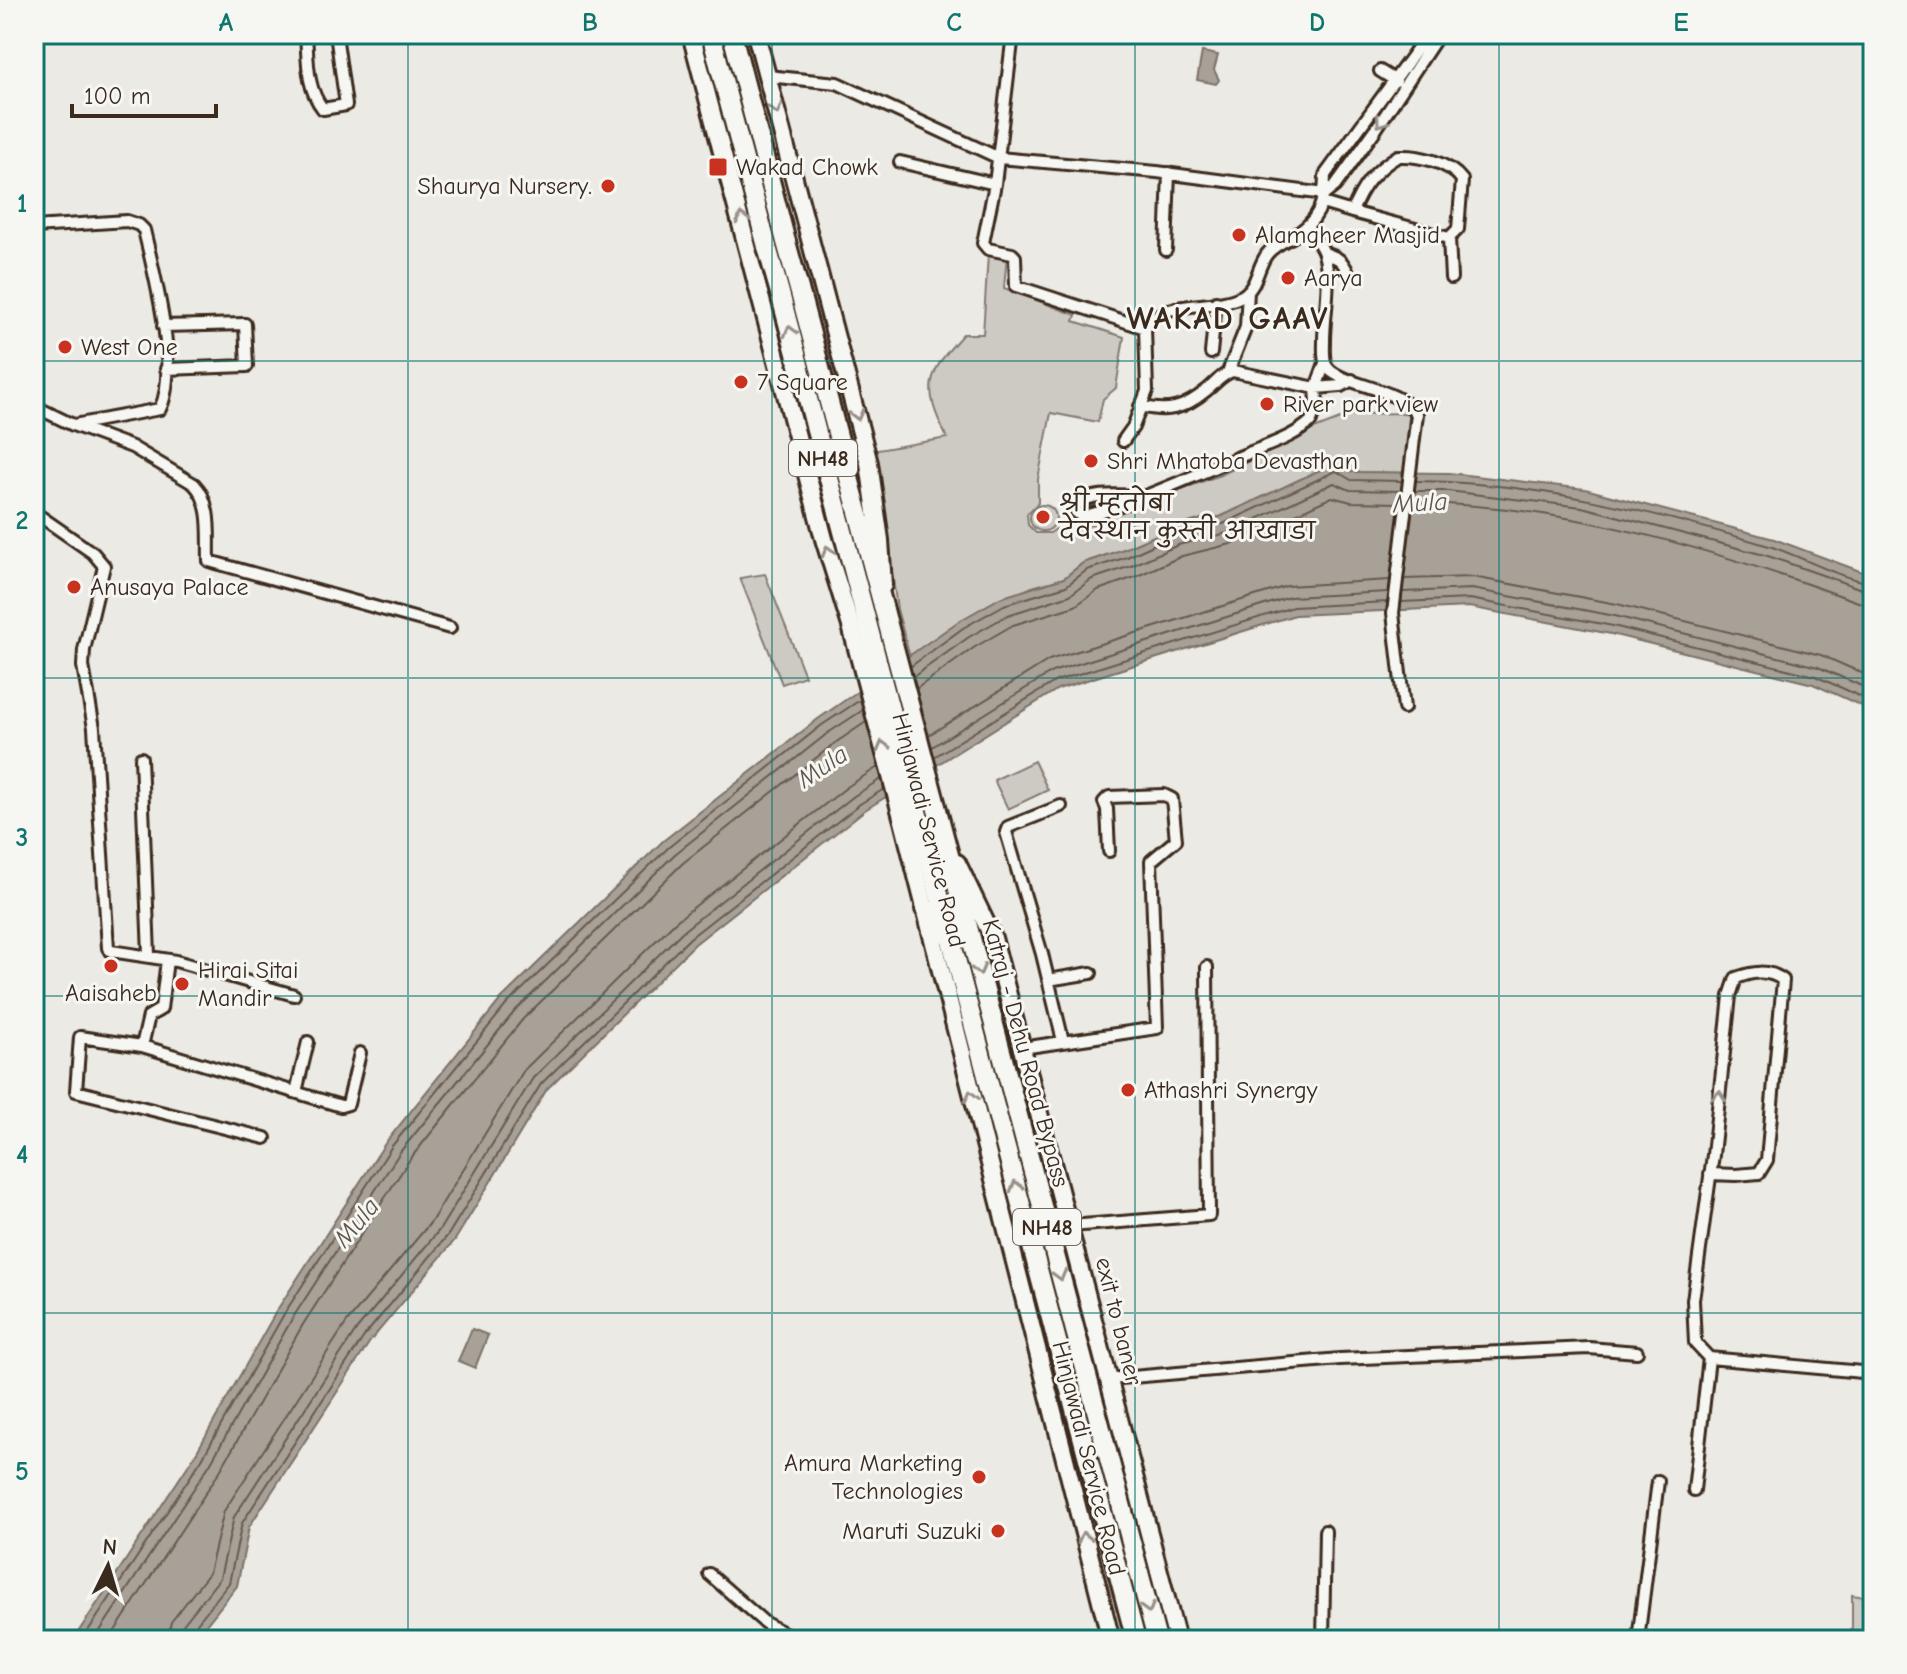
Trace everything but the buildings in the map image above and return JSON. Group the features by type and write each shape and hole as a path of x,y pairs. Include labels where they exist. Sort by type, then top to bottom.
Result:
{"highway":[{"name":"NH48","path":"711,34 780,293 859,624"},
{"name":"NH48","path":"732,34 885,614"},
{"name":"Katraj - Dehu Road Bypass","path":"885,614 1157,1640"},
{"name":"Katraj - Dehu Road Bypass","path":"859,624 911,820 950,937 1136,1640"},
{"path":"925,909 950,937"}],"main road":[{"path":"691,34 824,539 859,624"},
{"path":"756,34 869,463 880,540 885,614"},
{"path":"755,268 814,254"},
{"path":"759,286 819,272"},
{"name":"Hinjawadi Service Road","path":"911,820 925,909 1111,1640"},
{"name":"exit to baner","path":"944,837 993,938 1177,1640"}],"street":[{"path":"306,34 311,87 323,109 346,105 336,34"},
{"path":"1013,34 999,158 983,243 988,249 1015,257 1016,286 1145,328"},
{"path":"1323,199 1325,175 1428,34"},
{"path":"1140,406 1165,411 1173,409 1203,393 1228,372 1246,327 1248,291 1268,252 1308,228 1323,199 1439,34"},
{"path":"1380,71 1405,86"},
{"path":"767,76 837,83 999,158 1169,173 1323,199 1352,212 1449,238"},
{"path":"1352,212 1358,195 1370,177 1398,156 1439,163 1460,176 1458,229 1449,238 1451,278"},
{"path":"900,162 995,184"},
{"path":"1166,250 1169,173"},
{"path":"34,227 127,221 139,225 144,230 160,300 166,369 164,401 160,409 73,425"},
{"path":"1143,496 1092,497 1080,500 1076,512 1082,517 1143,496 1307,426 1317,402 1316,388 1325,363 1327,297 1324,253 1308,228"},
{"path":"1324,253 1343,262 1348,273"},
{"path":"1123,441 1133,427 1148,383 1145,328 1150,319 1162,311 1216,302 1248,291"},
{"path":"1211,353 1216,302"},
{"path":"163,326 245,324 247,366 166,369"},
{"path":"1325,363 1329,369 1383,390 1413,408 1418,421 1393,613 1404,708"},
{"path":"1228,372 1283,379 1316,388 1341,386 1352,380"},
{"path":"34,406 73,425 132,447 201,491 207,507 209,561 450,628"},
{"path":"34,512 93,553 104,566 83,666 94,728 105,943 111,951 149,955 294,995"},
{"path":"141,758 149,955"},
{"path":"1022,1048 1154,1030 1159,1023 1152,933 1151,861 1176,840 1172,799 1164,795 1109,797 1104,802 1109,851"},
{"path":"1061,806 1008,827 1006,832 1063,1041"},
{"path":"142,1046 149,1016 161,1009 167,960"},
{"path":"1070,1226 1209,1215 1207,967"},
{"path":"1710,1174 1759,1173 1767,1160 1783,980 1774,973 1752,972 1736,978 1730,996 1693,1300 1695,1343 1709,1358 1873,1373"},
{"path":"1048,980 1091,973"},
{"path":"265,1138 76,1091 80,1037 142,1046 346,1106 360,1053"},
{"path":"296,1092 308,1042"},
{"path":"1109,1379 1369,1357 1589,1348 1637,1352"},
{"path":"1694,1490 1709,1358"},
{"path":"1638,1640 1658,1481"},
{"path":"1323,1640 1325,1531"},
{"path":"709,1574 765,1623 798,1640"}],"shaded area":[{"path":"988,254 1007,255 1004,288 1076,315 1074,321 1124,337 1116,388 1103,399 1098,422 1051,413 1038,479 1038,503 1027,514 1028,525 1036,533 1050,533 1056,529 1063,537 1117,513 1223,474 1309,431 1353,414 1409,413 1405,473 1352,472 1334,463 1220,517 1208,517 1173,528 1083,563 1064,578 1032,587 959,621 910,657 897,609 872,451 947,438 934,406 932,382 941,360 963,334 983,334"},
{"name":"श्री म्हतोबा देवस्थान कुस्ती आखाडा","path":"1043,505 1052,509 1056,518 1052,527 1043,531 1034,527 1030,518 1034,509"},
{"path":"765,574 805,676 782,684 740,578"},
{"path":"1034,761 1048,790 1008,809 994,780"},
{"path":"1852,1595 1873,1598 1873,1640 1848,1640 1852,1627"}],"water":[{"path":"1202,52 1218,55 1214,70 1219,80 1216,84 1197,80"},
{"name":"Mula","path":"1341,462 1352,472 1449,473 1585,489 1774,539 1873,576 1873,711 1813,684 1611,634 1469,607 1295,615 1058,689 865,810 695,944 547,1089 455,1240 371,1340 249,1527 237,1586 194,1640 73,1640 195,1455 277,1310 386,1142 501,999 663,841 818,719 959,621 1000,598 1064,578 1083,563 1173,528 1208,517 1220,517"},
{"path":"472,1329 488,1335 475,1368 458,1361"}],"place":[{"name":"Wakad Chowk","path":"718,167"},
{"name":"Shaurya Nursery.","path":"608,186"},
{"name":"Alamgheer Masjid","path":"1239,235"},
{"name":"Aarya","path":"1288,278"},
{"name":"West One","path":"65,347"},
{"name":"7 Square","path":"741,382"},
{"name":"River park view","path":"1267,404"},
{"name":"Shri Mhatoba Devasthan","path":"1091,461"},
{"name":"श्री म्हतोबा देवस्थान कुस्ती आखाडा","path":"1043,517"},
{"name":"Anusaya Palace","path":"74,587"},
{"name":"Aaisaheb","path":"111,966"},
{"name":"Hirai Sitai Mandir","path":"182,984"},
{"name":"Athashri Synergy","path":"1128,1090"},
{"name":"Amura Marketing Technologies","path":"979,1477"},
{"name":"Maruti Suzuki","path":"998,1531"}],"district":[{"name":"WAKAD GAAV","path":"1228,318"}]}
